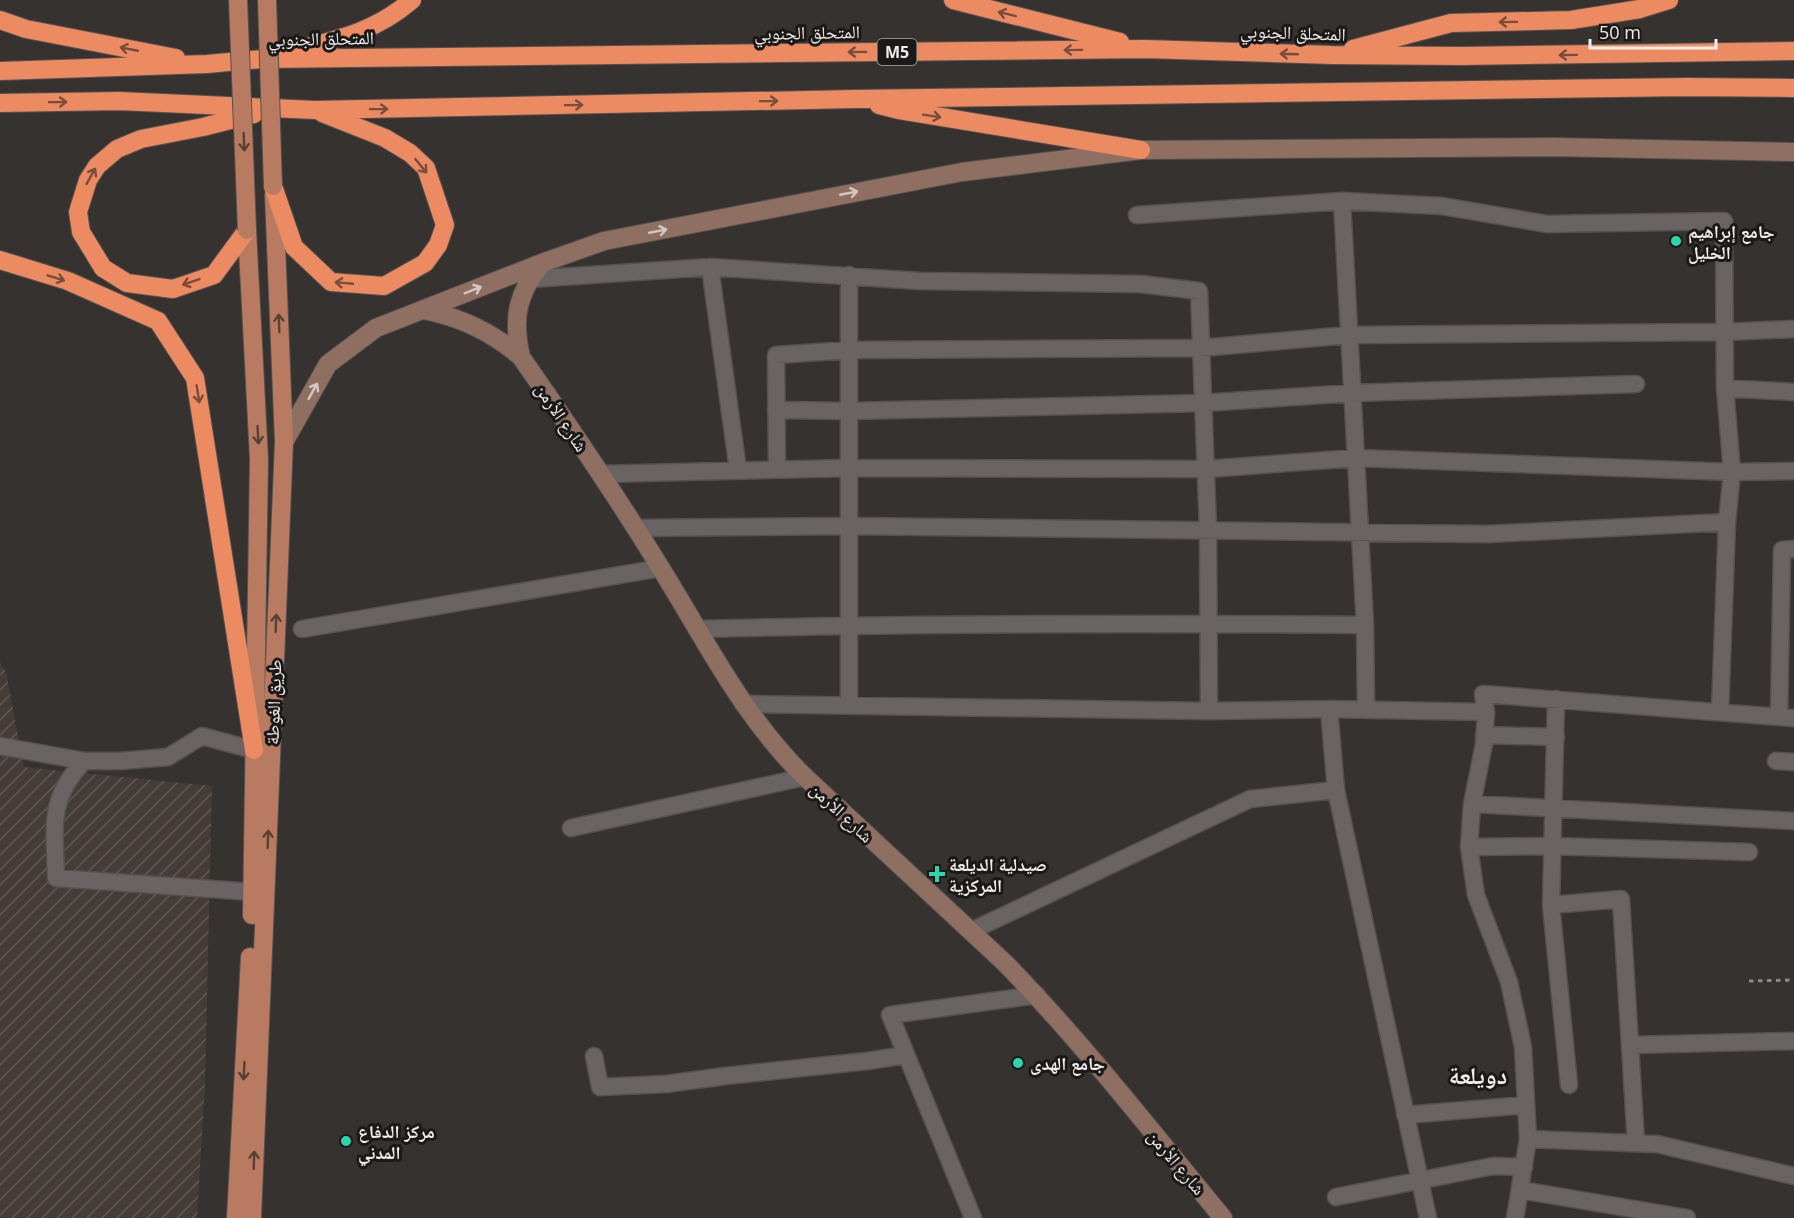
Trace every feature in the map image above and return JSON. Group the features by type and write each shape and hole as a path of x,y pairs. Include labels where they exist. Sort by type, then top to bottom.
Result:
{"highway":[{"path":"262,59 363,32 400,11 412,0"},
{"path":"952,0 1145,49"},
{"path":"1332,55 1451,23 1571,20 1640,9 1669,0"},
{"path":"0,20 26,29 207,64"},
{"name":"المتحلق الجنوبي","path":"0,71 207,64 262,59 1145,49 1332,55 1461,56 1794,51"},
{"path":"0,103 118,101 315,110 854,99 1687,87 1794,88"},
{"path":"854,99 899,110 1141,150"},
{"path":"247,230 214,275 173,289 128,283 103,268 81,232 78,212 88,180 97,166 117,148 141,139 203,128 271,109"},
{"path":"273,186 294,247 331,282 384,286 404,277 425,263 438,245 445,225 426,168 410,153 385,138 315,110"},
{"path":"0,260 68,281 158,321 195,378 254,750"}],"main road":[{"path":"236,1218 253,892 260,459 247,230 238,0"},
{"path":"267,0 273,186"},
{"path":"284,442 328,364 376,328 604,241 950,174 1141,150 1554,147 1794,152"},
{"name":"طريق الغوطة","path":"252,1218 284,442 273,186"},
{"name":"شارع الأرمن","path":"521,357 516,317 521,297 530,279 542,263"},
{"name":"شارع الأرمن","path":"423,310 458,318 498,339 521,357 636,528 743,704 774,745 805,777 1037,995 1223,1218"}],"street":[{"path":"1342,201 1365,625 1366,710"},
{"path":"1137,214 1342,201 1442,206 1547,224 1724,221 1725,388 1732,472 1727,522 1720,712"},
{"path":"710,267 738,470"},
{"path":"530,279 710,267 920,281 1142,284 1199,291 1208,530 1209,711"},
{"path":"849,275 849,706"},
{"path":"777,469 776,355 849,350 1201,348 1349,335 1724,332 1794,329"},
{"path":"776,410 849,411 1203,403 1352,393 1636,384"},
{"path":"1725,388 1794,392"},
{"path":"601,474 849,468 1206,469 1356,458 1732,472 1794,471"},
{"path":"636,528 849,526 1487,534 1727,522"},
{"path":"1515,1218 1528,1139 1523,1047 1509,982 1476,895 1469,847 1472,804 1484,735 1486,712 1483,694 1787,718 1782,550 1794,549"},
{"path":"302,629 661,568"},
{"path":"698,629 849,625 1209,623 1365,625"},
{"path":"1557,699 1551,905 1569,1085"},
{"path":"743,704 1209,711 1329,709 1486,712"},
{"path":"1329,709 1336,790 1428,1218"},
{"path":"1484,735 1556,737"},
{"path":"0,746 84,760 120,761 168,757 202,736 254,750"},
{"path":"84,760 69,776 55,810 56,878 253,892"},
{"path":"1776,761 1794,762"},
{"path":"571,828 805,777"},
{"path":"971,931 1250,799 1336,790"},
{"path":"1472,804 1794,821"},
{"path":"1469,847 1552,846 1749,852"},
{"path":"1551,905 1621,898 1636,1143"},
{"path":"973,1218 890,1015 1037,995"},
{"path":"1630,1045 1794,1041"},
{"path":"594,1056 600,1087 666,1084 906,1055"},
{"path":"1405,1115 1526,1105"},
{"path":"1528,1139 1657,1144 1794,1176"},
{"path":"1335,1197 1493,1166 1524,1167"},
{"path":"1520,1190 1687,1218"}],"path":[{"path":"1749,981 1794,980"}],"shaded area":[{"path":"0,662 6,672 24,767 212,786 205,1084 197,1218 0,1218"}],"place":[{"name":"جامع إبراهيم الخليل","path":"1676,241"},
{"name":"صيدلية الديلعة المركزية","path":"937,874"},
{"name":"جامع الهدى","path":"1018,1063"},
{"name":"مركز الدفاع المدني","path":"346,1141"}],"district":[{"name":"دويلعة","path":"1478,1074"}]}
